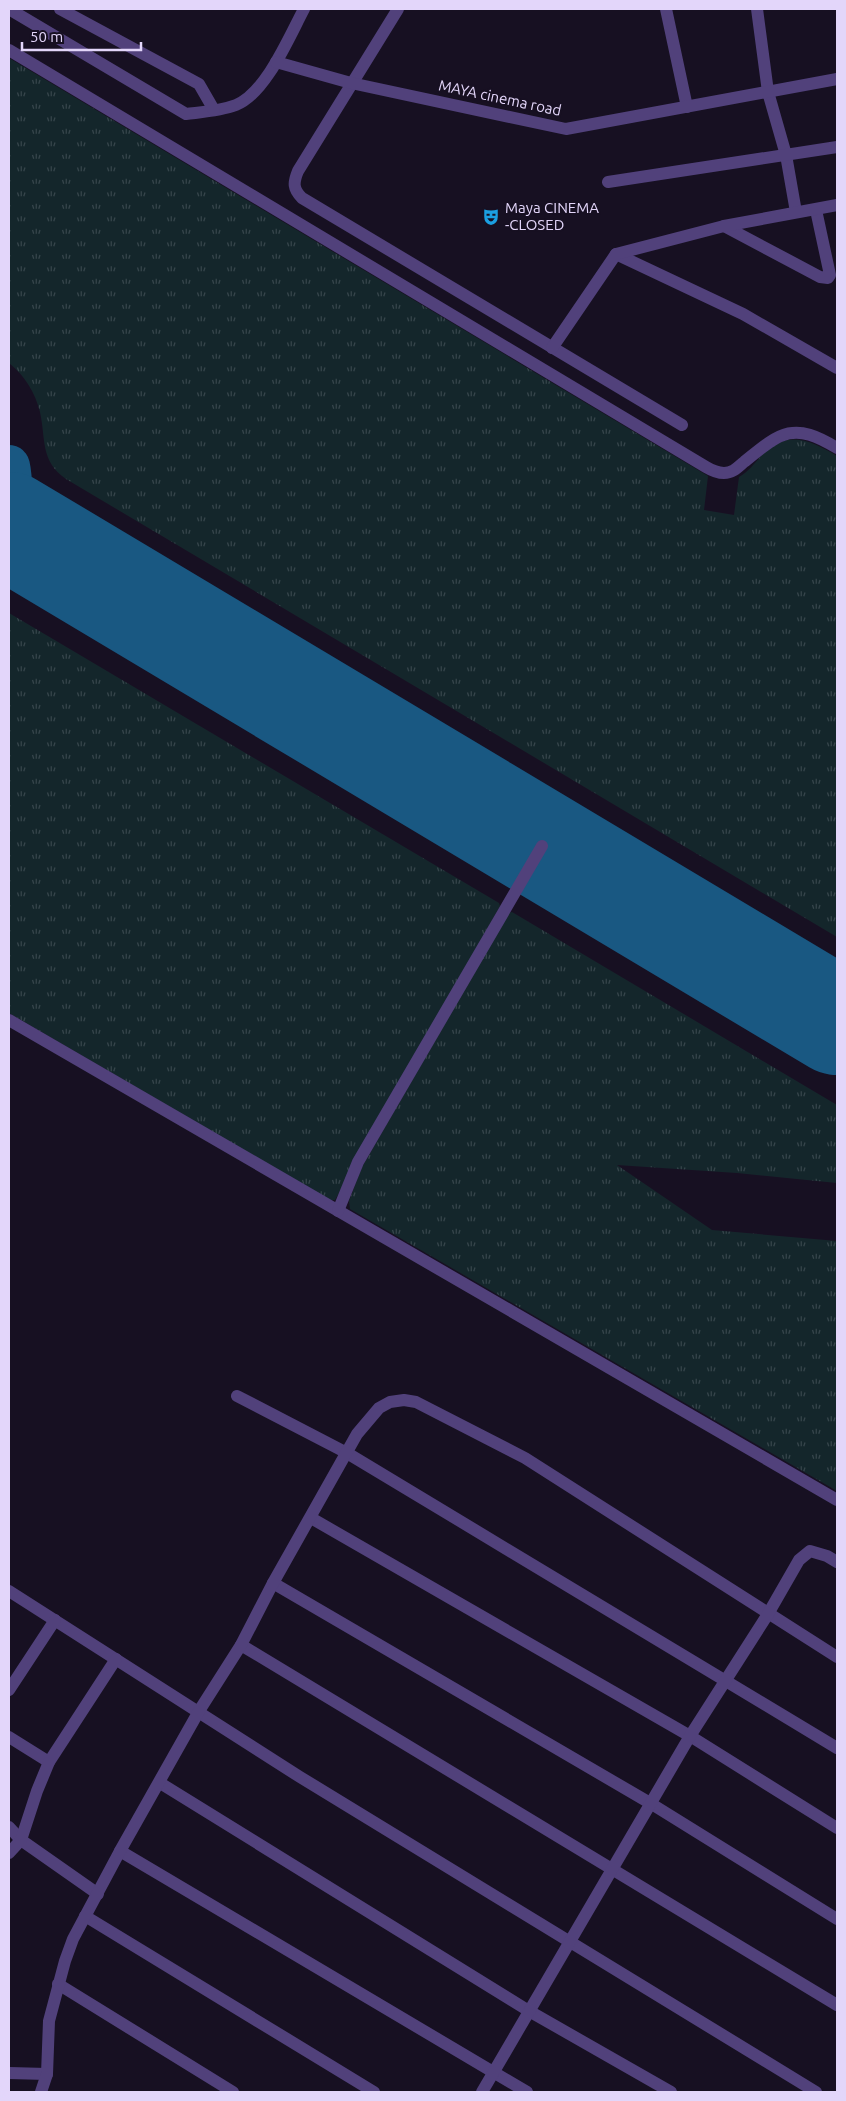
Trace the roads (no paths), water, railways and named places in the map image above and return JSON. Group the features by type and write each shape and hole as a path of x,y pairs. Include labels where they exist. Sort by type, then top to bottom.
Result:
{"street":[{"path":"9,9 186,114 236,105 251,96 276,62 304,9"},
{"path":"60,9 198,84 214,110"},
{"path":"398,9 298,171 294,184 296,193 682,425"},
{"path":"666,9 686,107"},
{"path":"757,9 768,92 786,155 796,212"},
{"path":"9,50 706,467 725,473 734,471 771,440 791,432 812,434 837,448"},
{"name":"MAYA cinema road","path":"276,62 351,83 566,129 837,79"},
{"path":"608,182 837,147"},
{"path":"552,348 616,254 724,226 837,205"},
{"path":"724,226 820,277 828,278 830,275 816,210"},
{"path":"616,254 743,314 837,368"},
{"path":"338,1211 358,1162 542,846"},
{"path":"9,1020 837,1500"},
{"path":"237,1396 347,1453 837,1748"},
{"path":"41,2092 47,2074 49,2020 58,1984 64,1961 85,1916 199,1712 241,1645 273,1583 357,1434 379,1408 390,1402 404,1400 416,1402 525,1458 837,1657"},
{"path":"311,1518 690,1736 837,1828"},
{"path":"482,2092 650,1803 724,1680 768,1614 799,1560 810,1551 827,1556 837,1562"},
{"path":"273,1583 650,1803 837,1919"},
{"path":"9,1590 300,1777 816,2092"},
{"path":"9,1690 55,1620"},
{"path":"241,1645 837,2005"},
{"path":"9,1853 21,1840 49,1762 116,1659"},
{"path":"9,1737 49,1762"},
{"path":"160,1783 529,2011 671,2092"},
{"path":"9,1827 21,1840 98,1894"},
{"path":"120,1851 527,2092"},
{"path":"85,1916 374,2092"},
{"path":"58,1984 233,2092"},
{"path":"9,2073 47,2074"}],"place":[{"name":"Maya CINEMA -CLOSED","path":"491,217"}]}
